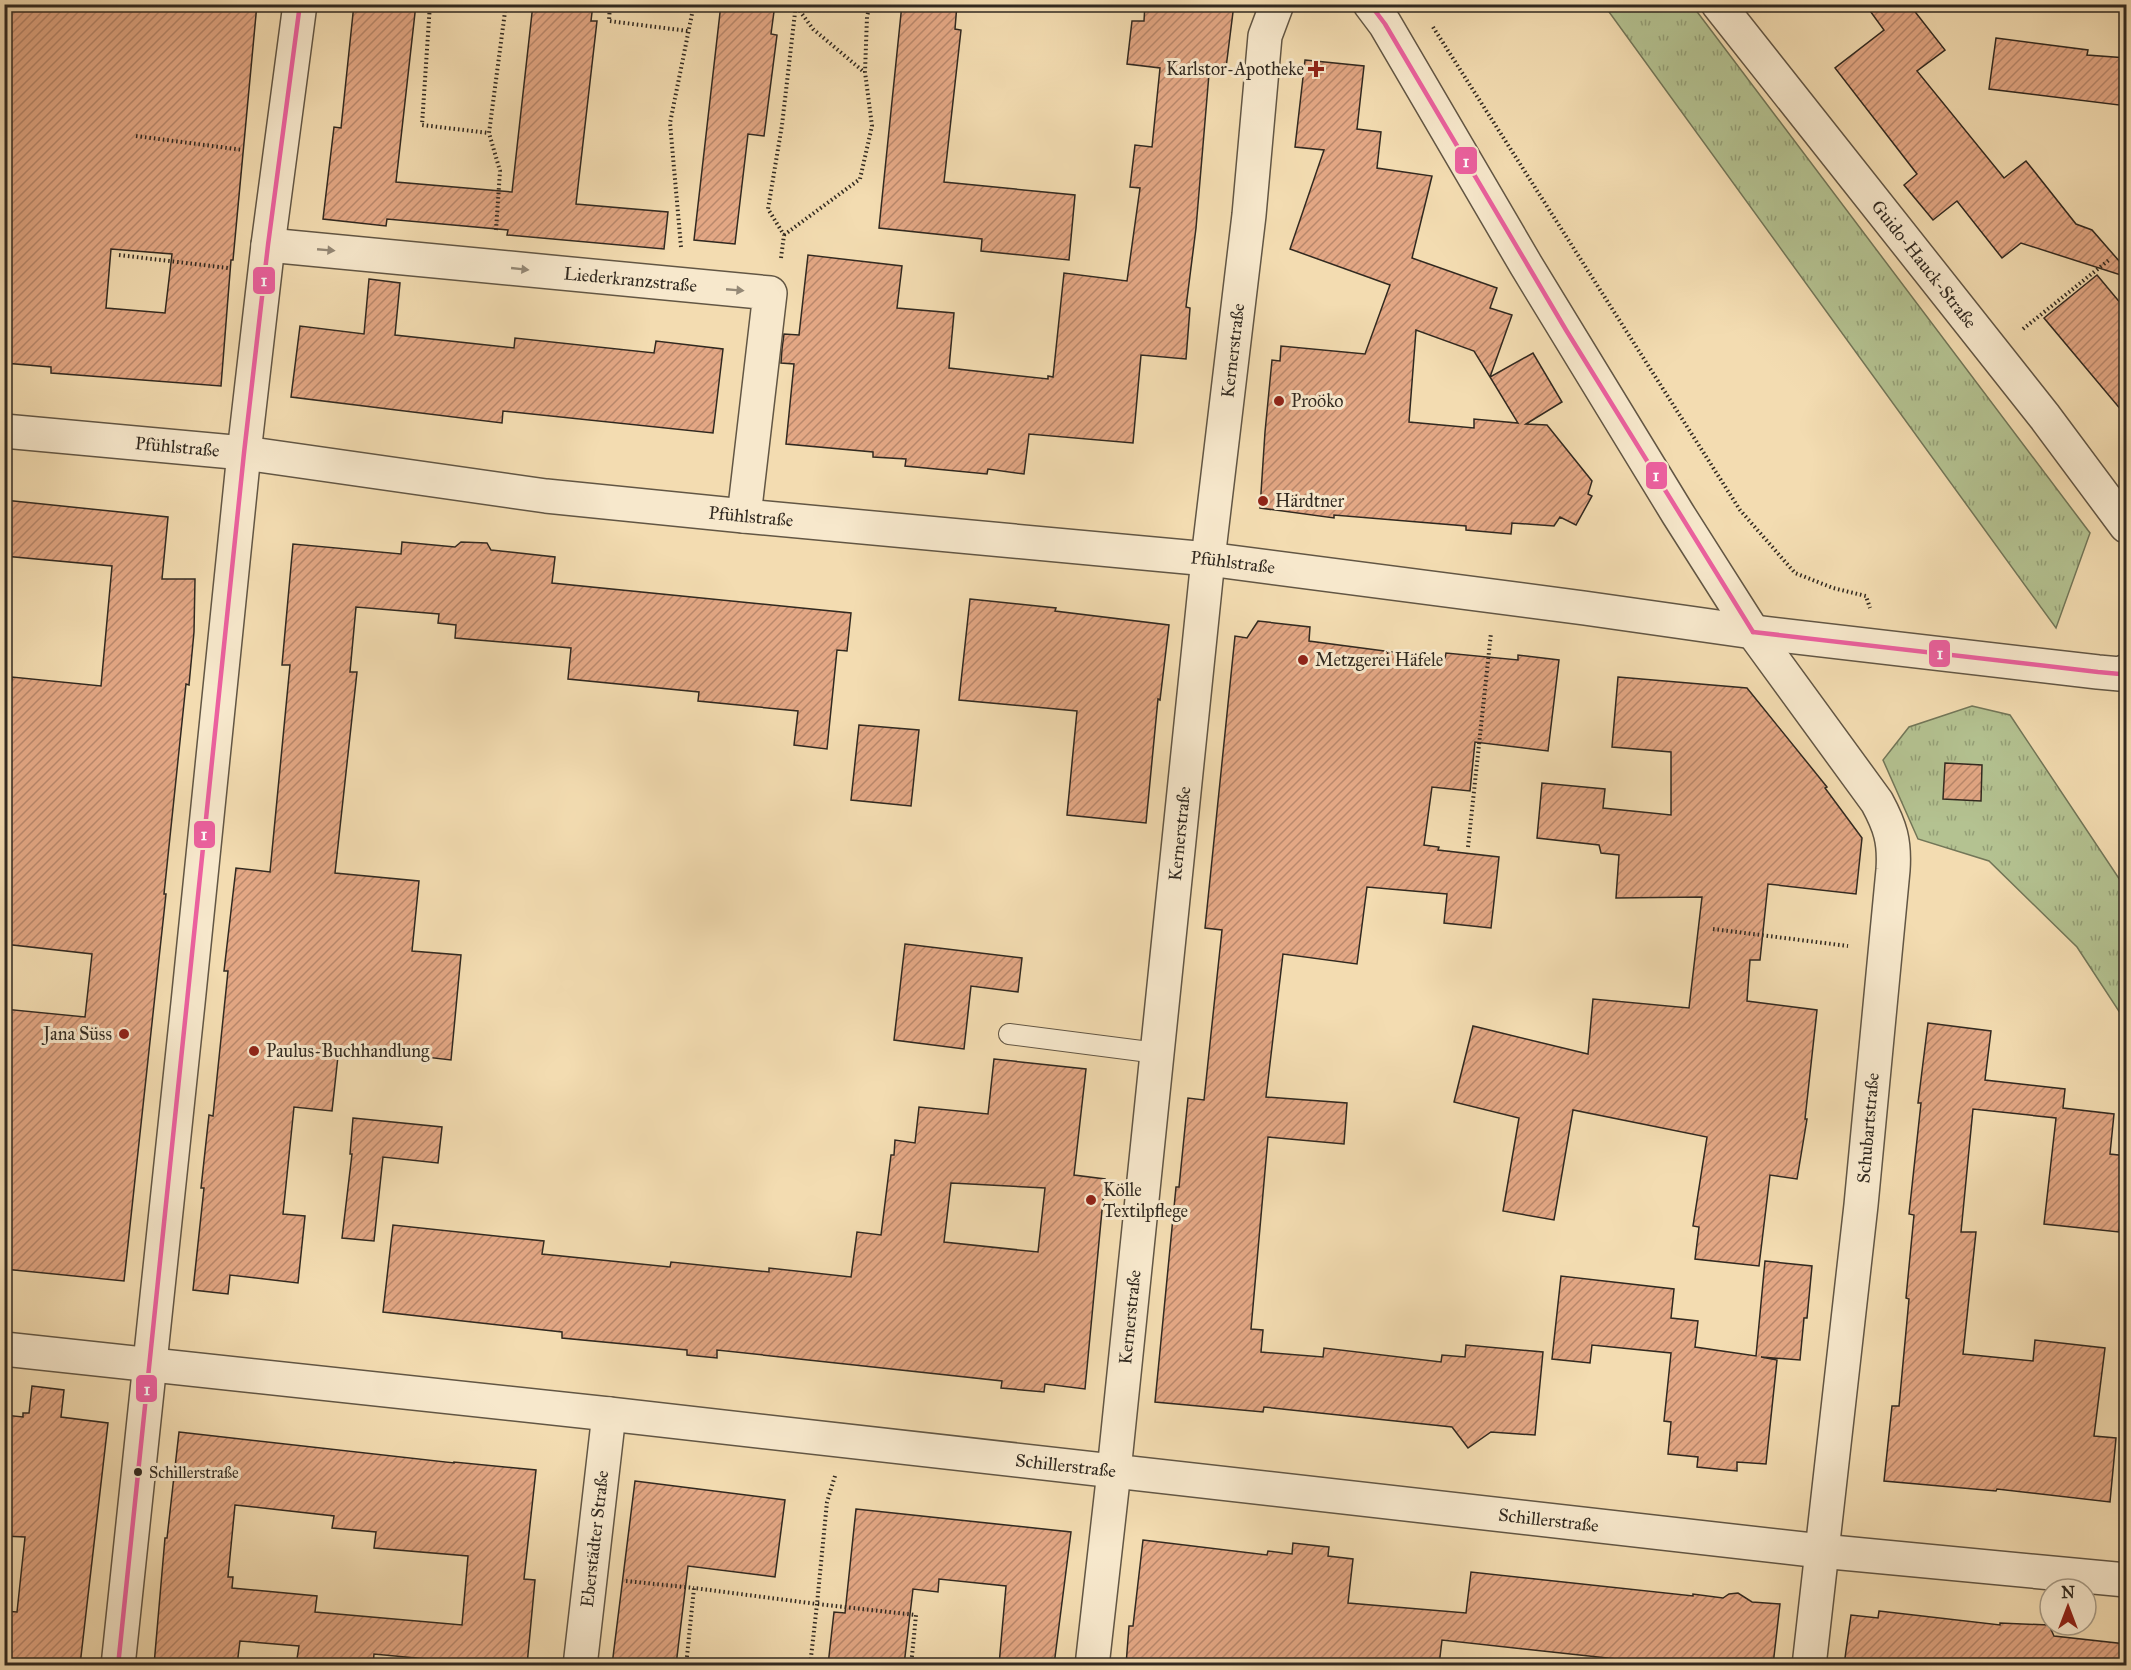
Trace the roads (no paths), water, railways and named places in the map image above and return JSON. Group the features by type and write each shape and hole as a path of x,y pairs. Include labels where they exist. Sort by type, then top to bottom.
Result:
{"street":[{"path":"118,1665 244,453 266,259 300,4"},
{"name":"Kernerstraße","path":"1092,1665 1208,558 1249,215 1264,36 1277,4"},
{"name":"Schubartstraße","path":"1370,4 1385,24 1532,275 1678,514 1753,632 1877,802 1888,823 1894,851 1885,951 1861,1205 1809,1665"},
{"name":"Guido-Hauck-Straße","path":"1718,4 2045,417 2127,526"},
{"name":"Liederkranzstraße","path":"266,259 493,266 770,293 744,516"},
{"name":"Pfühlstraße","path":"4,431 244,453 546,496 1208,558 1753,632 2098,672 2120,674 2127,671"},
{"name":"Schillerstraße","path":"4,1349 844,1440 1821,1551 2127,1580"},
{"name":"Eberstädter Straße","path":"580,1665 609,1414"}],"lane":[{"path":"1009,1034 1157,1053"}],"place":[{"name":"Karlstor-Apotheke","path":"1316,69"},
{"name":"Proöko","path":"1279,401"},
{"name":"Härdtner","path":"1263,501"},
{"name":"Metzgerei Häfele","path":"1303,660"},
{"name":"Jana Süss","path":"124,1034"},
{"name":"Paulus-Buchhandlung","path":"254,1051"},
{"name":"Kölle Textilpflege","path":"1091,1200"},
{"name":"Schillerstraße","path":"138,1472"}]}
